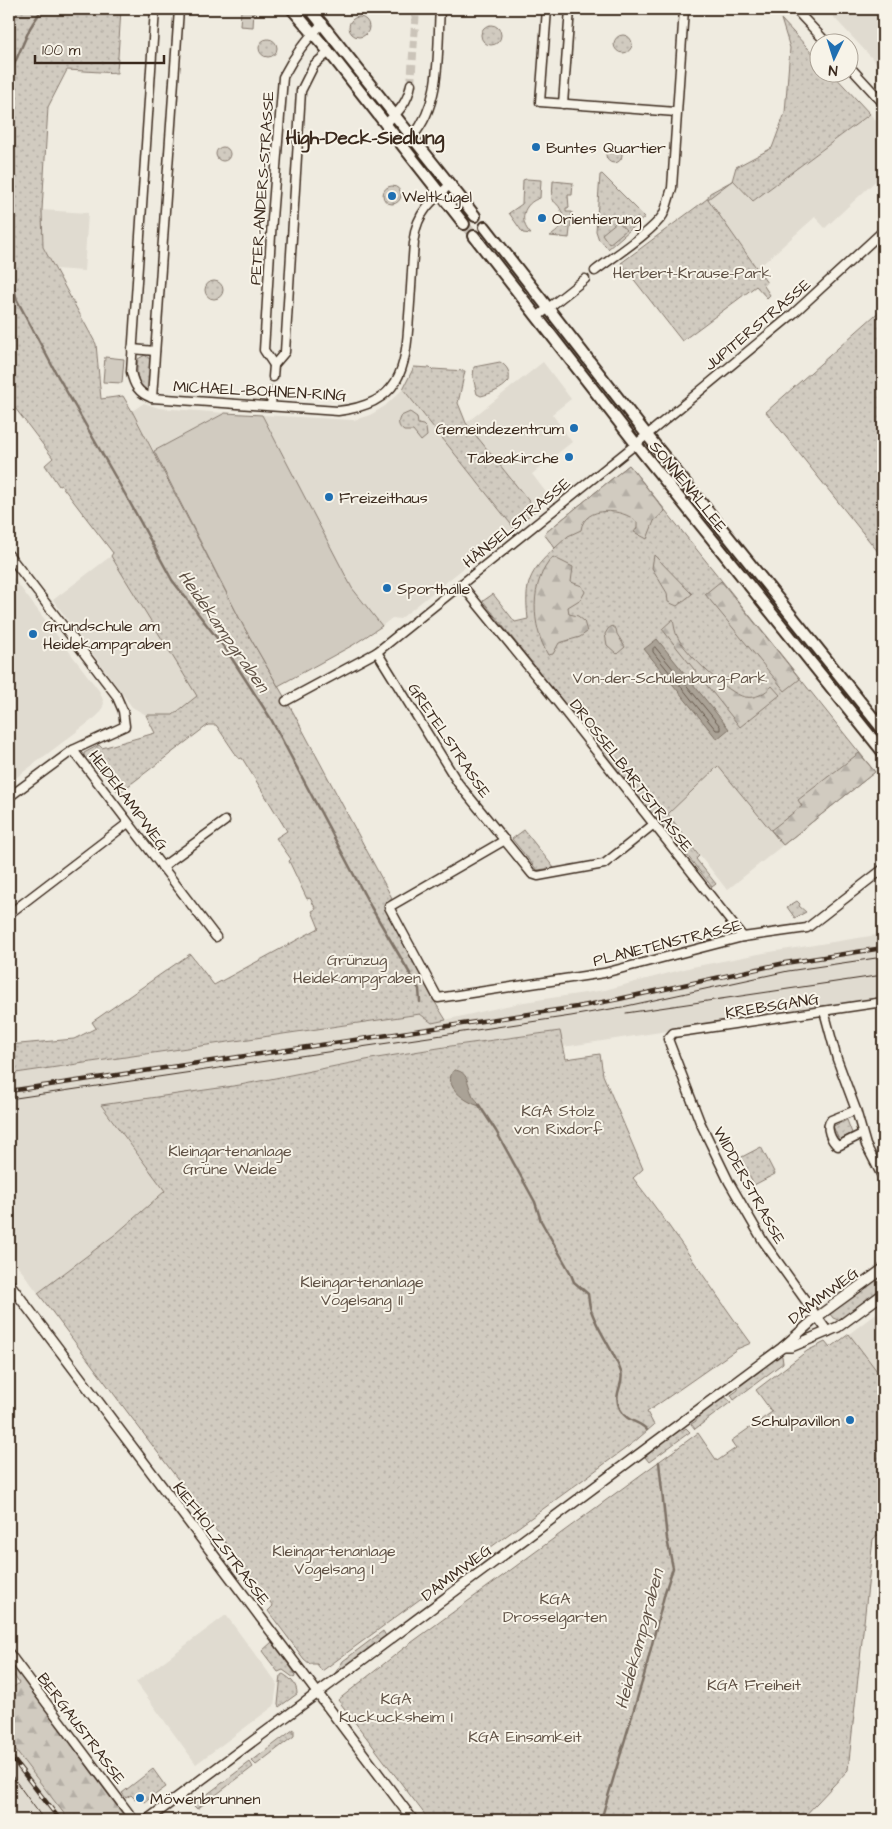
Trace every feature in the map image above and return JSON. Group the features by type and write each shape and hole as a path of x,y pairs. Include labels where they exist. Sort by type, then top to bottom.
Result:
{"main road":[{"path":"292,9 329,52 464,224"},
{"path":"310,9 476,216"},
{"name":"SONNENALLEE","path":"485,228 647,435 883,730"},
{"name":"SONNENALLEE","path":"474,236 636,444 883,752"}],"street":[{"name":"MICHAEL-BOHNEN-RING","path":"156,9 130,372 134,384 143,395 152,398 338,411 368,405 386,393 398,377 406,354 416,228 422,212 451,184"},
{"name":"MICHAEL-BOHNEN-RING","path":"152,398 178,9"},
{"path":"413,136 426,117 435,86 440,9"},
{"path":"547,9 540,102 676,112"},
{"path":"563,104 570,9"},
{"path":"595,271 654,225 663,214 672,188 684,9"},
{"path":"795,9 817,32"},
{"name":"PETER-ANDERS-STRASSE","path":"274,365 264,350 283,77 293,58 312,33 323,23"},
{"name":"PETER-ANDERS-STRASSE","path":"273,377 274,365 285,352 301,91 314,65 329,52"},
{"path":"860,78 883,103"},
{"path":"385,124 396,115 409,97 411,84"},
{"name":"JUPITERSTRASSE","path":"636,444 794,313 883,231"},
{"path":"537,317 585,279"},
{"path":"132,349 155,350"},
{"path":"272,393 272,406"},
{"name":"HÄNSELSTRASSE","path":"286,701 377,652 636,444"},
{"path":"9,555 116,695 123,711 125,726 73,750 9,797"},
{"name":"DROSSELBARTSTRASSE","path":"461,584 743,937"},
{"name":"GRETELSTRASSE","path":"377,652 458,783 532,874 538,876 604,864 654,824"},
{"name":"HEIDEKAMPWEG","path":"73,750 216,937"},
{"name":"HEIDEKAMPWEG","path":"162,867 225,821"},
{"path":"9,914 128,823"},
{"name":"PLANETENSTRASSE","path":"505,840 389,906 438,998 604,973 743,937 807,928 883,868"},
{"name":"KREBSGANG","path":"668,1039 673,1034 883,1002"},
{"path":"824,1011 862,1134 869,1153 883,1178"},
{"name":"WIDDERSTRASSE","path":"668,1039 700,1122 729,1182 763,1241 828,1332"},
{"path":"856,1110 831,1120 828,1128 834,1143 838,1146 862,1134"},
{"name":"DAMMWEG","path":"147,1820 783,1347 817,1316 883,1269"},
{"name":"KIEFHOLZSTRASSE","path":"9,1283 413,1820"},
{"name":"DAMMWEG","path":"783,1347 791,1347 838,1327 883,1294"},
{"name":"BERGAUSTRASSE","path":"9,1653 134,1820"}],"shaded area":[{"path":"826,9 883,9 883,70 860,45 860,32 848,32"},
{"path":"870,114 883,128 883,174 825,228 815,217 757,269 707,199 733,180 753,201"},
{"path":"42,210 88,213 84,271 55,269 43,247"},
{"path":"543,362 571,399 552,414 572,442 532,474 551,499 536,510 466,423"},
{"path":"403,389 514,528 400,619 392,618 382,626 352,588 262,415 354,420 370,415 385,406"},
{"path":"144,403 159,408 225,413 154,451 132,411"},
{"path":"111,556 198,696 173,715 146,715 132,707 53,600"},
{"name":"Grundschule am Heidekampgraben","path":"11,575 100,692 104,703 101,712 96,717 9,783 9,577"},
{"path":"718,765 783,845 727,890 668,814"},
{"path":"883,934 883,998 563,1047 560,1031 457,1045 371,1059 240,1085 101,1106 165,1191 117,1233 38,1293 9,1254 9,1074 420,1014 432,1023 524,1002 605,990 692,967 764,953"},
{"path":"883,1308 883,1379 849,1334"},
{"path":"226,1615 277,1684 274,1706 196,1764 136,1682"},
{"path":"9,1723 86,1820 12,1820 9,1816"}],"green space":[{"name":"Grünzug Heidekampgraben","path":"9,9 121,9 117,73 67,70 48,107 42,210 43,247 96,344 101,399 123,396 132,411 244,627 293,712 392,898 385,903 433,999 446,1020 432,1023 420,1014 9,1074 9,1045 74,1039 96,1028 92,1022 190,954 214,985 319,928 312,911 316,909 310,898 307,899 289,861 291,859 276,838 287,831 242,758 239,759 216,725 208,725 119,793 96,764 91,767 84,757 84,753 99,745 102,748 155,733 146,715 173,715 197,696 111,556 113,553 61,485 59,486 45,465 53,458 9,400"},
{"path":"241,10 254,11 253,27 240,26"},
{"path":"359,17 366,20 369,27 366,34 359,37 352,34 349,27 352,20"},
{"path":"781,19 810,50 810,82 840,82 870,114 753,201 733,180 736,167 772,148 785,113 790,48"},
{"path":"491,25 498,28 501,35 498,42 491,45 484,42 481,35 484,28"},
{"path":"623,35 629,38 632,44 629,50 623,53 617,50 614,44 617,38"},
{"path":"268,39 274,42 277,48 274,54 268,57 262,54 259,48 262,42"},
{"path":"343,55 389,114 385,116 339,59"},
{"path":"220,147 226,147 230,154 226,161 220,161 216,157 216,151"},
{"path":"614,147 622,155 614,163 606,155"},
{"path":"602,174 645,217 608,249 599,240 596,231 600,175"},
{"path":"523,180 541,180 540,198 534,200 524,213 525,224 531,234 523,233 509,213 522,204"},
{"path":"553,181 573,183 572,195 568,195 569,208 566,208 566,212 572,212 569,238 550,236 559,228 563,219 560,209 552,200"},
{"name":"Herbert-Krause-Park","path":"731,182 708,199 767,283 764,286 770,295 767,298 756,286 682,341 621,263 707,199 710,193"},
{"path":"392,186 398,189 401,195 398,201 392,204 386,201 383,195 386,189"},
{"path":"618,221 626,230 609,244 602,234"},
{"path":"214,281 220,284 223,290 220,296 214,299 208,296 205,290 208,284"},
{"path":"883,308 883,558 766,412"},
{"path":"554,324 633,425 630,428 551,327"},
{"path":"145,355 151,360 149,392 146,392 140,384 137,373 138,359"},
{"path":"105,357 124,359 122,383 103,382"},
{"path":"500,362 508,370 509,381 503,387 493,392 481,396 477,394 473,377 474,367"},
{"path":"414,367 430,368 432,370 465,371 458,403 466,423 536,510 514,528 403,389"},
{"path":"410,412 417,417 418,424 426,428 427,436 421,441 413,431 404,431 399,426 401,416"},
{"path":"225,413 262,415 352,588 382,626 353,645 278,686 244,627 154,451"},
{"name":"Von-der-Schulenburg-Park","path":"629,465 875,772 783,845 718,766 668,814 699,856 696,859 716,884 712,887 483,601 493,594 515,622 528,619 527,596 530,579 539,564 555,548 544,534"},
{"path":"629,465 665,511 654,521 647,539 634,532 637,528 637,522 631,517 605,511 589,516 581,530 568,536 555,548 544,534"},
{"path":"675,478 755,576 750,580 671,481"},
{"path":"654,555 692,594 677,606 668,602 667,593 652,568"},
{"path":"553,557 573,567 571,582 582,586 585,592 581,599 568,607 569,614 578,616 584,621 587,632 580,637 559,643 553,654 548,655 538,631 535,604 536,591 540,579 545,567"},
{"path":"757,579 851,697 847,701 752,583"},
{"path":"721,581 800,679 785,691 705,594"},
{"path":"673,619 676,634 682,645 708,672 728,689 745,697 753,697 760,695 772,686 780,695 740,727 662,629"},
{"path":"612,626 616,629 625,647 617,654 607,645 605,634"},
{"path":"857,704 883,737 883,746 852,708"},
{"path":"859,753 875,772 783,845 771,830 802,806 798,800"},
{"path":"524,830 554,868 537,870 512,839"},
{"path":"797,901 800,904 799,906 806,912 795,918 787,907"},
{"path":"560,1031 566,1059 600,1054 603,1075 643,1169 633,1178 751,1343 737,1349 647,1412 654,1425 633,1443 322,1671 317,1664 310,1664 304,1659 268,1611 273,1606 38,1293 117,1233 165,1191 101,1105 240,1085 371,1059 457,1045"},
{"path":"847,1120 852,1133 839,1140 833,1126"},
{"path":"761,1147 775,1174 754,1185 740,1158"},
{"path":"883,1274 883,1288 844,1317 838,1320 833,1318 830,1314 831,1311"},
{"path":"849,1334 883,1379 883,1531 873,1539 848,1770 801,1820 794,1820 788,1815 783,1820 429,1820 338,1700 404,1648 698,1433 717,1461 736,1448 731,1441 772,1412 756,1390 807,1351 825,1342 830,1348"},
{"path":"780,1355 782,1356 783,1363 734,1400 731,1395 738,1390 738,1385"},
{"path":"724,1396 731,1402 695,1429 691,1424 696,1421 696,1416"},
{"path":"686,1428 690,1432 649,1462 645,1457 678,1430 682,1431"},
{"path":"383,1631 386,1636 334,1675 343,1661"},
{"path":"272,1642 294,1672 294,1678 283,1670 278,1672 262,1651"},
{"path":"9,1660 127,1820 69,1820 9,1742 9,1691 19,1683 9,1668"},
{"path":"283,1674 293,1682 297,1694 279,1707 281,1675"},
{"path":"294,1729 294,1736 256,1765 252,1761"},
{"path":"250,1762 253,1767 197,1809 193,1805"},
{"path":"153,1769 166,1787 145,1802 140,1796 135,1799 131,1795 126,1798 122,1793"}],"water":[{"path":"657,639 729,729 717,739 644,649"},
{"path":"454,1070 459,1071 465,1076 473,1096 480,1106 462,1097 453,1087 451,1076"}],"waterway":[{"name":"Heidekampgraben","path":"9,76 30,28 42,9"},
{"name":"Heidekampgraben","path":"9,272 17,300 172,580 227,651 271,719 371,907 419,989 420,1002"},
{"name":"Heidekampgraben","path":"479,1105 496,1131 535,1202 541,1221 574,1282 588,1294 591,1311 621,1372 622,1376 617,1398 620,1409 626,1417 647,1430"},
{"name":"Heidekampgraben","path":"601,1820 645,1672 673,1568 667,1539 659,1462"}],"tunnel":[{"path":"411,84 416,9"},
{"path":"464,224 474,236"},
{"path":"272,393 273,377"}],"tram line":[{"path":"9,1099 571,1016 622,1007 788,971 883,957"},
{"path":"626,1013 883,975"},
{"path":"9,1772 44,1820"}],"railway":[{"path":"9,1091 577,1007 785,963 883,948"},
{"path":"9,1754 60,1820"}],"place":[{"name":"Buntes Quartier","path":"536,147"},
{"name":"Weltkugel","path":"392,196"},
{"name":"Orientierung","path":"542,218"},
{"name":"Gemeindezentrum","path":"574,428"},
{"name":"Tabeakirche","path":"569,457"},
{"name":"Freizeithaus","path":"329,497"},
{"name":"Sporthalle","path":"387,588"},
{"name":"Grundschule am Heidekampgraben","path":"33,634"},
{"name":"Schulpavillon","path":"850,1420"},
{"name":"Möwenbrunnen","path":"140,1798"}],"district":[{"name":"High-Deck-Siedlung","path":"365,137"}],"park label":[{"name":"KGA Stolz von Rixdorf","path":"558,1119"},
{"name":"Kleingartenanlage Grüne Weide","path":"230,1159"},
{"name":"Kleingartenanlage Vogelsang II","path":"362,1290"},
{"name":"Kleingartenanlage Vogelsang I","path":"334,1559"},
{"name":"KGA Drosselgarten","path":"555,1607"},
{"name":"KGA Freiheit","path":"754,1684"},
{"name":"KGA Kuckucksheim I","path":"396,1707"},
{"name":"KGA Einsamkeit","path":"525,1736"}]}
